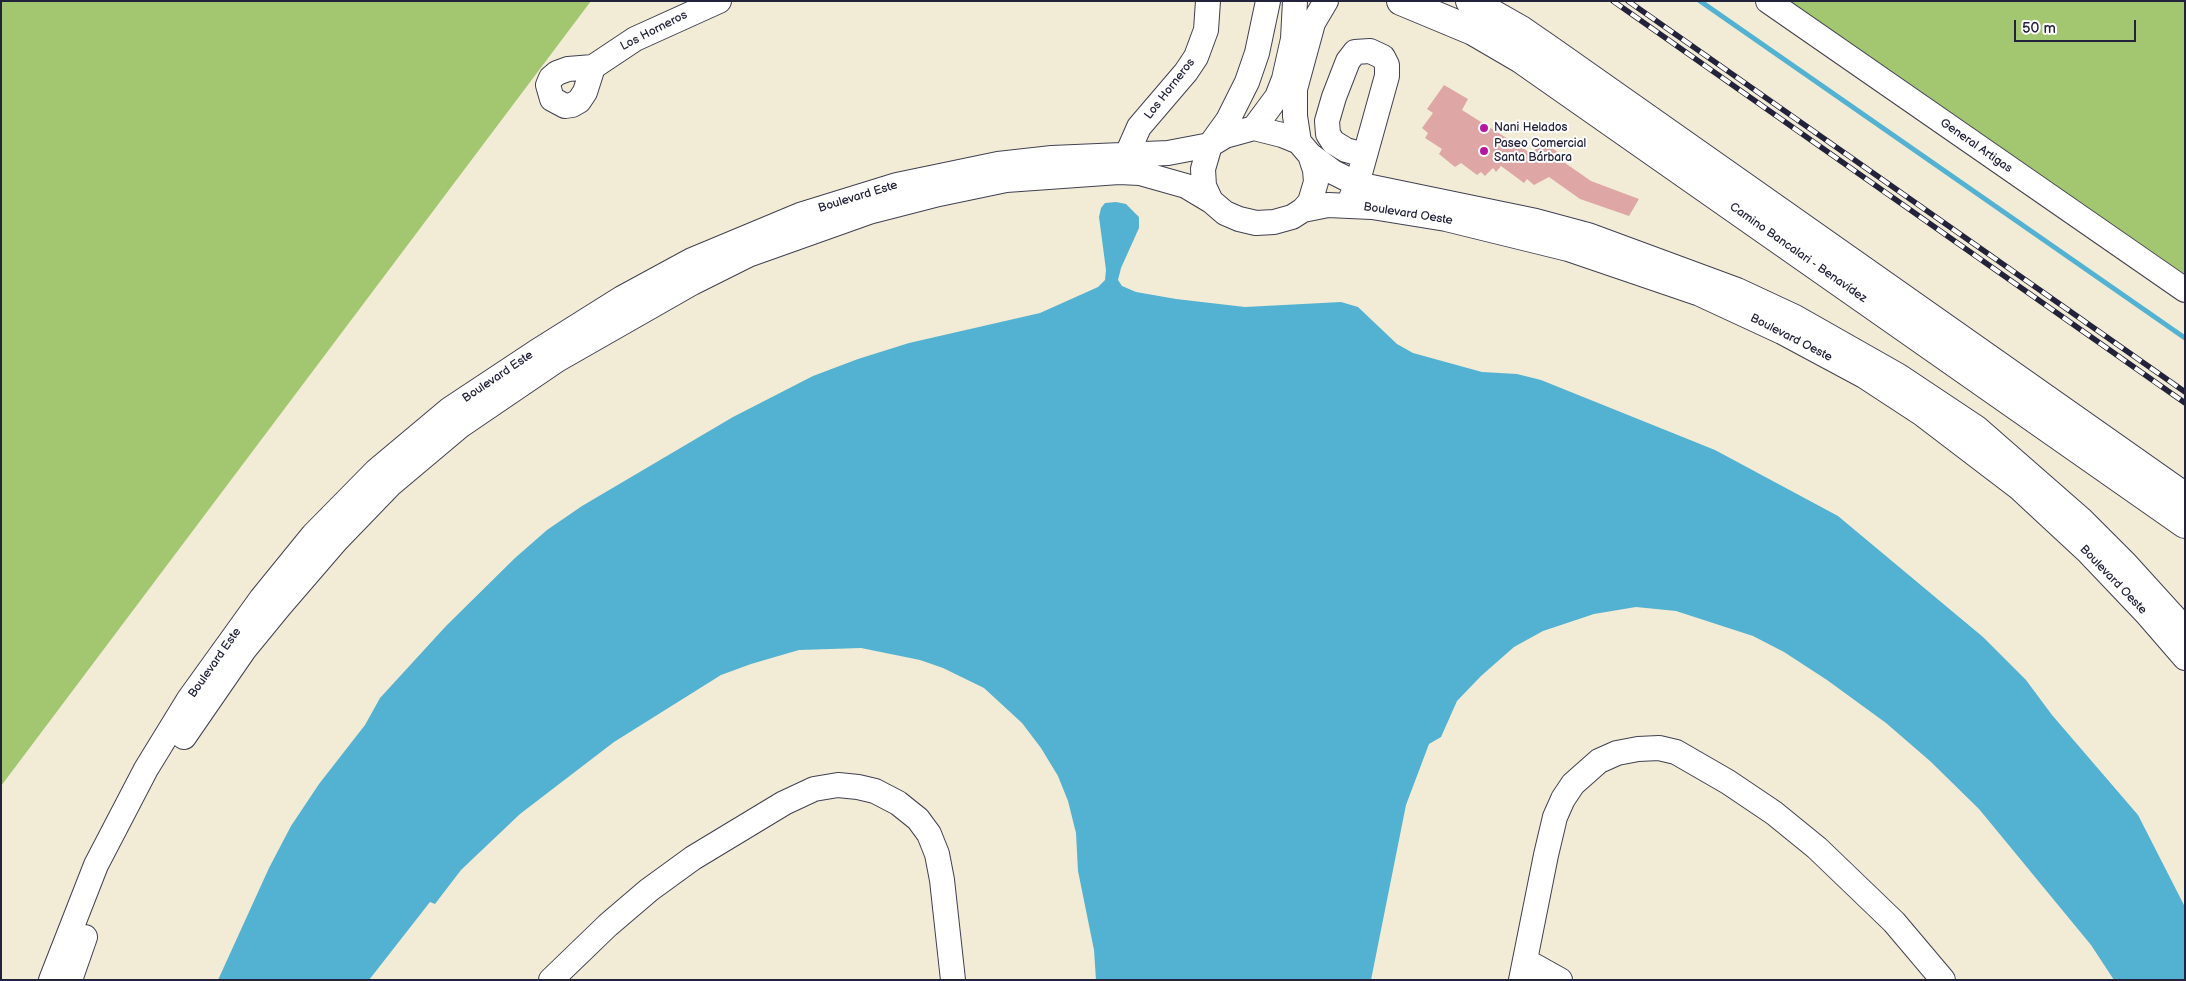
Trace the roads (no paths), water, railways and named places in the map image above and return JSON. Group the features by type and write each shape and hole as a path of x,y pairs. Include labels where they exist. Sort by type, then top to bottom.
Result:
{"main road":[{"name":"Camino Bancalari - Benavídez","path":"1401,1 1473,31 1521,59 2185,524"},
{"name":"Camino Bancalari - Benavídez","path":"1470,1 1521,30 1550,50 2178,490"}],"street":[{"name":"Los Horneros","path":"593,67 635,39 719,1"},
{"name":"Los Horneros","path":"1122,163 1139,127 1186,72 1196,56 1206,30 1208,1"},
{"path":"1268,1 1257,52 1247,82 1228,120 1210,145 1203,169 1204,186 1210,201 1225,213 1256,223 1274,222 1292,217 1303,210 1310,202 1316,182 1315,170 1304,149 1295,116 1295,89 1313,23 1326,1"},
{"path":"1254,128 1277,97 1284,79 1293,39 1295,1"},
{"name":"General Artigas","path":"1768,1 2185,290"},
{"path":"1210,145 1225,136 1254,128 1269,131 1304,149"},
{"name":"Boulevard Este","path":"51,980 104,867 237,644 391,484 412,454 468,420 557,360 627,306 866,203 939,194 1006,180 1183,152 1210,145"},
{"name":"Boulevard Oeste","path":"1304,149 1348,188 1446,219 1568,249 1615,254 1782,332 1840,353 1970,449 2019,488 2061,514 2126,564 2185,629"},
{"path":"1348,188 1355,153"},
{"name":"Boulevard Este","path":"1122,163 1140,173 1186,186 1210,201"},
{"name":"Boulevard Oeste","path":"1303,210 1328,205 1348,188"},
{"name":"Boulevard Oeste","path":"2061,514 2185,658"},
{"path":"1560,980 1524,970 1555,817 1563,799 1573,784 1599,761 1617,753 1659,748 1676,752 1720,778 1774,813 1817,848 1894,922 1943,980"},
{"path":"551,980 614,920 693,858 784,803 814,789 838,785 875,791 898,803 918,819 929,834 937,854 942,880 953,980"},
{"name":"Boulevard Este","path":"70,980 104,867"}],"water":[{"path":"1116,202 1126,204 1139,217 1139,228 1121,268 1118,280 1122,286 1136,292 1176,299 1245,307 1341,302 1358,307 1397,344 1413,353 1482,372 1517,374 1541,380 1715,450 1838,516 1983,637 2026,680 2052,715 2138,815 2185,907 2185,980 2114,980 2091,945 1979,809 1930,761 1886,723 1827,680 1784,652 1753,636 1676,611 1636,607 1594,614 1543,631 1514,647 1481,676 1457,701 1441,737 1429,744 1406,805 1371,980 1096,980 1094,950 1078,871 1076,833 1068,801 1058,776 1041,748 1022,723 984,688 943,668 920,660 861,648 799,650 721,675 614,742 520,814 461,870 435,904 430,902 369,980 218,980 269,868 291,826 319,784 365,725 380,698 446,626 515,558 547,530 582,506 733,417 813,376 909,343 1040,313 1098,287 1105,280 1106,270 1099,217 1101,208 1105,203"}],"waterway":[{"path":"1700,1 2185,338"}],"railway":[{"path":"1613,1 2185,403"},
{"path":"1628,1 2185,392"}],"place":[{"name":"Nani Helados","path":"1484,128"},
{"name":"Paseo Comercial Santa Bárbara","path":"1484,151"}]}
